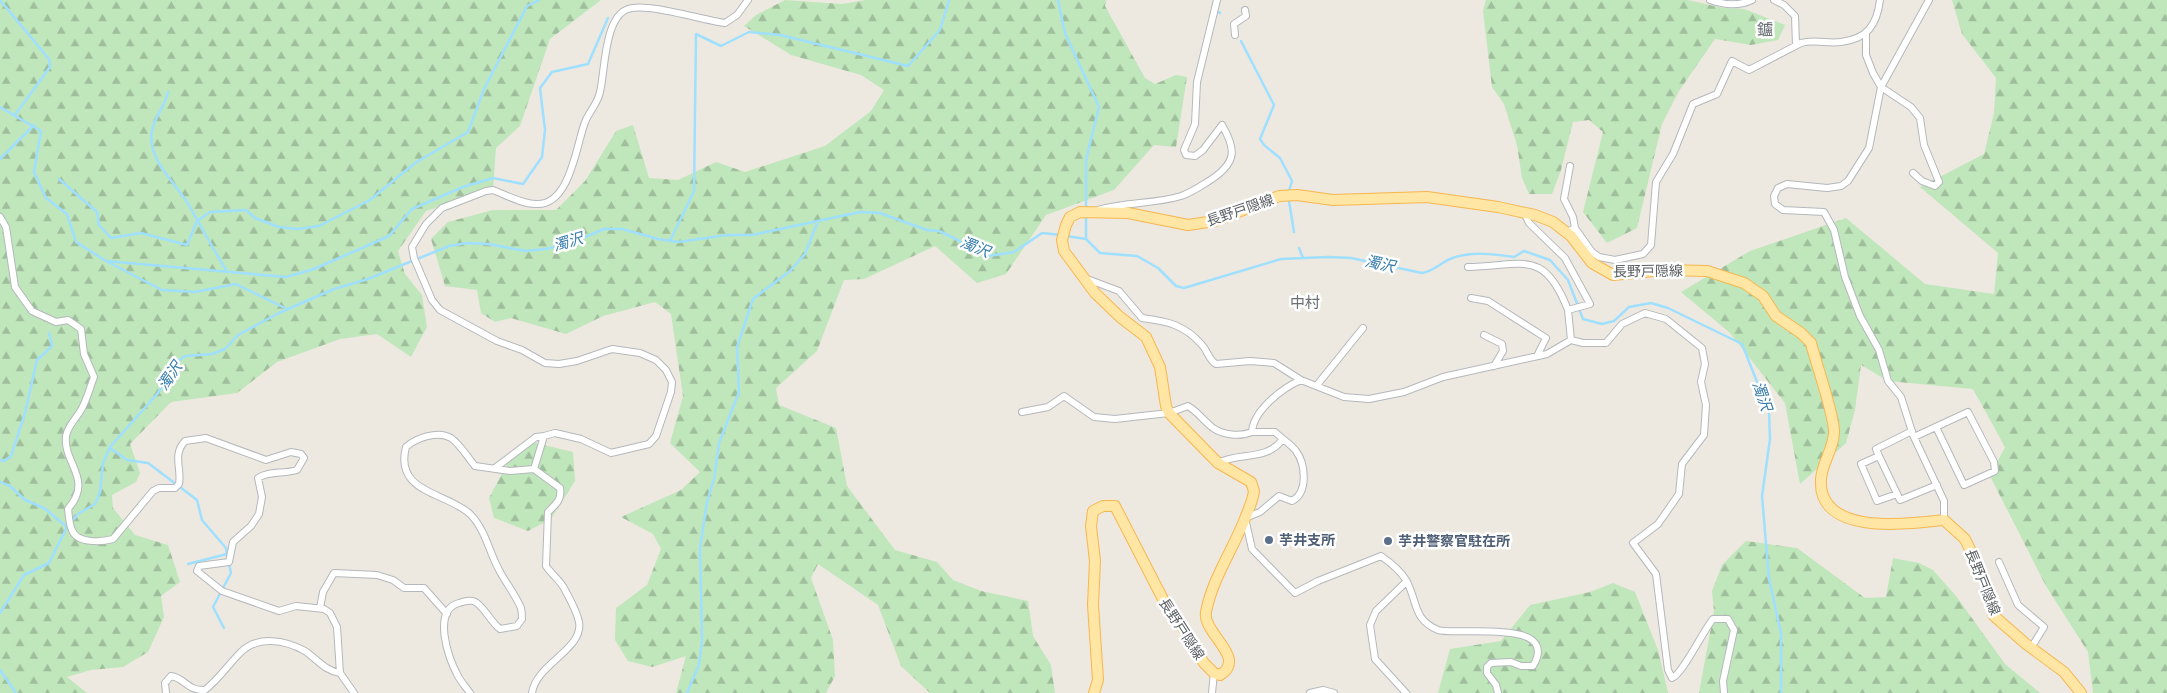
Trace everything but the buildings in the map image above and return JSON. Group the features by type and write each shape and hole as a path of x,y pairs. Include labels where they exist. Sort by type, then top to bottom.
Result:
{"main road":[{"name":"長野戸隠線","path":"1094,693 1098,680 1093,605 1095,561 1091,526 1093,510 1103,506 1114,506 1168,609 1182,626 1204,663 1214,673 1220,675 1227,671 1230,664 1227,654 1208,623 1206,615 1219,575 1254,498 1254,487 1251,482 1218,463 1170,413 1166,406 1160,366 1150,342 1095,293 1087,279 1064,250 1062,240 1066,225 1070,217 1080,212 1093,211 1128,213 1188,225 1215,221 1279,196 1297,195 1333,200 1427,196 1524,212 1571,230 1592,264 1613,274 1664,270 1707,271 1735,280 1757,291 1763,296 1776,316 1801,333 1811,343 1834,432 1821,480 1824,498 1832,509 1862,523 1944,520 1965,539 1986,583 1994,616 2031,648 2064,672 2081,693"}],"street":[{"path":"495,468 536,437 554,434 581,439 612,453 649,444 656,436 671,392 672,382 666,370 656,360 640,353 612,349 577,362 545,363 522,350 497,341 440,310 432,300 414,258 412,247 426,224 442,208 486,191 493,190 537,204 555,199 560,193 574,160 585,122 600,94 604,52 616,20 625,10 634,7 649,8 724,23 738,15 748,0"},
{"path":"1093,211 1134,202 1180,196 1195,190 1226,170 1232,150 1230,139 1222,124 1203,150 1195,156 1186,155 1184,150 1195,124 1197,82 1217,0"},
{"path":"1710,0 1720,4 1735,4 1752,0"},
{"path":"1774,0 1791,11 1795,16 1796,45"},
{"path":"1570,166 1564,199 1573,217 1571,230 1599,257 1615,260 1643,254 1651,245 1656,182 1672,154 1693,104 1717,94 1732,61 1749,70 1796,45 1810,40 1841,43 1866,33 1874,26 1880,0"},
{"path":"1929,0 1881,87 1869,148 1848,181 1842,186 1827,188 1787,184 1778,188 1774,196 1775,204 1783,210 1824,212 1827,214 1834,230 1846,277 1860,316 1879,350 1888,381 1902,397 1913,434 1944,501 1944,520"},
{"path":"1235,35 1234,24 1246,16 1245,10"},
{"path":"1866,33 1866,55 1881,87 1911,106 1920,118 1924,145 1940,182 1935,186 1922,181 1913,172"},
{"path":"1524,212 1529,223 1570,265 1590,304 1571,310"},
{"path":"0,217 6,227 15,287 32,311 56,322 68,320 81,329 84,354 94,377 82,408 68,428 66,439 80,487 76,501 68,509 72,529 78,538 89,541 113,538 152,491 159,488 175,488 179,484 178,454 180,446 184,441 206,438 266,460 291,452 301,454 304,458 297,470 285,473 264,474 258,478 262,497 259,514 251,526 233,542 229,562 203,564 199,566 197,571 222,591 279,611 296,606 320,608 330,613 336,627 340,673 354,693"},
{"path":"1468,267 1502,266 1521,262 1546,272 1571,310 1571,340"},
{"path":"1087,279 1119,291 1142,318 1165,320 1181,326 1203,346 1216,364 1250,361 1274,363 1300,380 1344,397 1368,399 1404,392 1443,377 1546,354 1571,340 1583,343 1606,343 1622,324 1645,313 1666,319 1702,348 1705,364 1701,382 1706,405 1704,435 1682,464 1679,494 1658,524 1634,543 1656,574 1668,670 1672,678 1681,671 1700,636 1713,619 1728,619 1734,630 1723,681 1724,693"},
{"path":"1471,298 1488,301 1546,338 1537,356"},
{"path":"1317,385 1363,328"},
{"path":"1484,335 1502,344 1503,351 1494,366"},
{"path":"1252,432 1255,418 1284,391 1300,380"},
{"path":"1022,412 1048,407 1064,396 1094,416 1115,419 1170,413 1188,406 1196,410 1213,428 1238,436 1252,432 1275,432 1282,440 1294,448 1302,462 1302,488 1298,498 1292,501 1280,496 1260,512 1245,518 1252,550 1295,593 1350,567 1381,556 1394,565 1406,582 1420,617 1438,630 1448,633 1480,630 1526,636 1534,643 1538,658 1533,666 1520,666 1512,662 1491,662 1487,667 1487,673 1496,685 1498,693"},
{"path":"1936,426 1964,484 1995,471 1994,462 1968,412 1876,449 1900,500 1937,485"},
{"path":"470,693 457,674 448,651 443,623 447,614 456,603 472,600 478,603 492,622 500,629 516,626 522,619 522,610 498,568 483,532 469,514 415,483 404,466 406,447 413,440 423,436 445,436 452,438 475,466 510,471 534,469 560,488 562,496 548,512 546,566 565,590 579,622 578,634 574,641 533,684 532,693"},
{"path":"534,469 544,436"},
{"path":"1218,463 1225,459 1266,452 1277,447 1282,440"},
{"path":"1879,456 1861,464 1877,501 1897,494"},
{"path":"1999,562 2018,605 2044,627 2031,648"},
{"path":"320,608 323,592 334,573 346,572 378,575 393,580 404,588 424,588 447,614"},
{"path":"1406,582 1376,611 1370,625 1375,659 1406,693"},
{"path":"166,693 165,683 172,676 188,687 205,690 241,651 254,644 270,641 282,642 303,650 330,671 340,673"},
{"path":"1212,693 1214,673"},
{"path":"1310,693 1323,690 1334,693"}],"green space":[{"path":"0,0 601,0 550,39 520,126 496,148 493,190 426,211 398,251 405,274 422,295 427,327 411,357 377,334 340,339 277,362 237,393 171,402 130,444 140,473 136,482 112,495 113,508 135,535 168,545 180,582 161,596 164,617 148,652 123,667 91,670 67,677 87,693 0,693"},
{"path":"785,0 842,4 866,0 1106,0 1105,6 1145,78 1155,84 1176,75 1187,77 1176,147 1154,145 1114,190 1046,215 1006,274 977,283 935,246 864,279 844,280 817,351 776,388 779,405 836,428 847,486 895,550 937,562 953,580 981,591 1028,601 1033,636 1051,665 1055,693 930,693 901,666 878,605 818,564 811,578 833,640 835,676 826,693 676,693 686,656 652,667 628,661 615,640 616,608 647,585 661,549 653,534 621,517 681,490 700,472 670,443 683,396 671,314 655,302 603,316 566,334 511,318 495,322 481,313 477,290 445,286 431,239 448,222 493,210 556,210 585,181 616,131 633,125 649,178 678,180 716,162 745,172 825,146 871,111 884,90 861,75 791,55 744,26 756,15"},
{"path":"1486,0 1688,0 1723,8 1744,9 1785,25 1778,40 1751,45 1715,39 1679,91 1662,124 1637,228 1607,243 1583,212 1603,132 1589,120 1573,122 1561,170 1552,194 1529,194 1522,178 1517,145 1504,104 1492,87 1483,11"},
{"path":"1952,0 2167,0 2167,693 2093,693 2088,652 2046,586 1990,476 2005,447 1973,389 1888,381 1861,365 1855,410 1846,443 1800,484 1785,403 1730,333 1681,292 1750,251 1846,218 1925,284 1994,294 1998,253 1920,187 1984,154 1994,113 1996,78 1962,34"},
{"path":"535,443 573,452 575,481 551,519 528,531 494,518 489,498 514,451"},
{"path":"1746,541 1797,548 1865,598 1886,597 1893,558 1919,563 1933,570 1956,596 2005,664 2040,693 1699,693 1714,611 1712,591 1722,565"},
{"path":"1613,583 1635,592 1658,650 1668,693 1438,693 1450,649 1501,641 1530,605 1590,592"}],"waterway":[{"path":"0,0 49,59 50,67 15,115"},
{"path":"59,179 97,212 99,225 111,238 141,233 187,245 197,221 210,212 246,210 255,218 279,227 298,229 319,226 370,200 415,163 468,132 484,89 527,6 539,0"},
{"path":"670,241 694,191 696,34 721,46 749,32 780,35 908,66 940,30 949,0"},
{"path":"1058,0 1065,33 1099,107 1086,160 1086,209"},
{"path":"106,261 286,277 314,269 389,236 412,209 463,187 493,178 523,184 542,157 545,130 540,88 552,72 588,64 608,18"},
{"path":"1241,41 1274,105 1260,139 1264,145 1280,158 1292,181 1289,191"},
{"path":"168,92 152,130 151,141 154,152 164,172 190,207 226,270"},
{"path":"0,107 41,131 34,172 46,198 67,214 76,242 106,261 162,290 195,292 236,284 287,309"},
{"path":"0,159 34,125"},
{"path":"1289,201 1294,232"},
{"name":"濁沢","path":"0,482 10,486 25,500 44,508 67,527 78,514 95,504 100,492 103,463 110,447 158,393 177,362 185,356 212,354 225,349 238,335 279,313 334,289 368,279 449,246 467,243 488,244 526,251 545,249 569,244 604,229 622,229 658,239 678,242 727,235 752,235 860,212 880,213 927,230 939,231 958,240 972,250 989,256 1014,252 1042,233 1061,235"},
{"path":"1086,214 1086,239"},
{"path":"687,693 699,665 702,640 700,548 707,502 714,479 719,443 739,392 737,347 753,299 790,271 805,254 818,221"},
{"name":"濁沢","path":"1066,236 1086,239 1100,253 1137,256 1158,268 1176,286 1184,288 1281,259 1351,258 1422,273 1430,271 1458,256 1482,254 1514,257 1524,251 1550,260 1568,280 1583,319 1602,324 1614,321 1629,307 1651,303 1668,308 1742,344 1769,412 1770,439 1762,496 1769,579 1781,633 1781,693"},
{"path":"1299,248 1303,258"},
{"path":"0,460 4,461 11,456 25,413 37,360 52,346 49,333"},
{"path":"110,448 127,460 148,463 197,500 202,520 226,548 227,556"},
{"path":"0,613 24,575 49,563 67,527"},
{"path":"188,564 227,554"},
{"path":"224,628 213,607 231,573 229,564"},
{"path":"0,670 16,693"}],"place":[{"name":"芋井支所","path":"1269,540"},
{"name":"芋井警察官駐在所","path":"1388,541"}],"district":[{"name":"鑪","path":"1765,29"},
{"name":"中村","path":"1305,303"}]}
